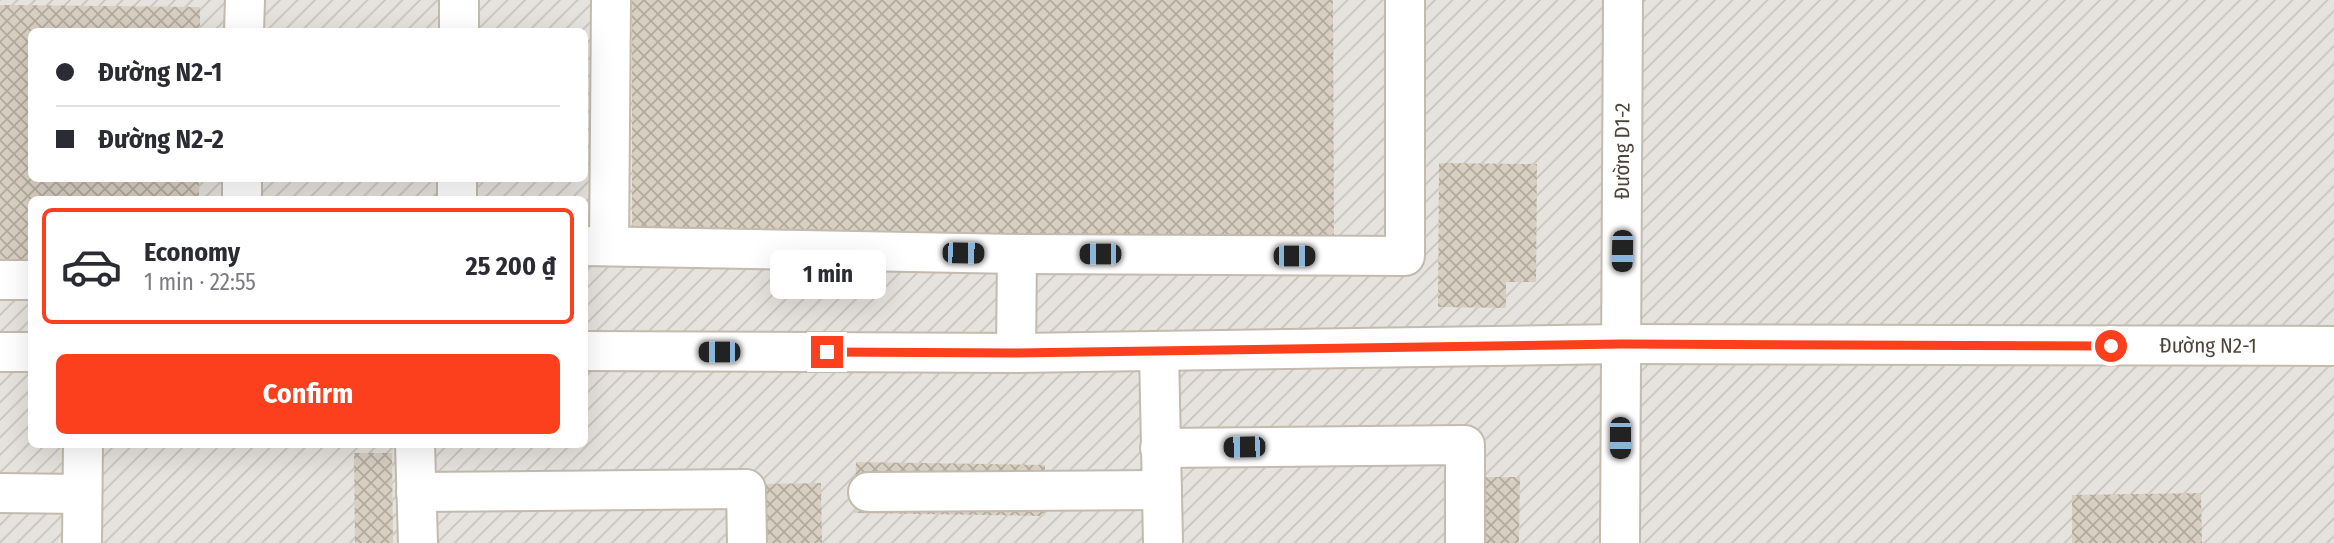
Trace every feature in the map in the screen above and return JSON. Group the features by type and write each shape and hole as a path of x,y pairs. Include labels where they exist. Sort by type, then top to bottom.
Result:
{"street":[{"path":"244,28 245,0"},
{"path":"459,0 459,28"},
{"path":"611,0 597,246 1017,254 1405,256 1405,0"},
{"name":"Đường D1-2","path":"1620,543 1623,0"},
{"path":"1016,353 1017,254"},
{"path":"0,280 28,280"},
{"name":"Đường N2-1","path":"588,351 1016,353 1621,344 2334,346"},
{"path":"1159,351 1163,543"},
{"path":"0,352 28,352"},
{"path":"1160,448 1465,445 1465,543"},
{"path":"82,543 83,448"},
{"path":"415,448 418,543"},
{"path":"416,492 746,489 747,543"},
{"path":"868,492 1162,490"},
{"path":"0,493 82,494"}],"shaded area":[{"path":"0,0 2334,0 2334,543 0,543"}],"building":[{"path":"632,0 1333,0 1334,238 632,238"},
{"path":"0,5 200,7 200,28 28,28 28,182 199,182 199,196 28,196 28,301 0,301"},
{"path":"1439,163 1537,164 1536,282 1506,282 1506,308 1438,307"},
{"path":"354,453 392,453 393,543 355,543"},
{"path":"856,462 1045,465 1044,516 855,513"},
{"path":"1483,477 1520,477 1519,543 1483,543"},
{"path":"821,483 822,543 765,543 764,484"},
{"path":"2201,493 2202,543 2072,543 2072,495"}],"route":[{"path":"827,352 1016,353 1621,344 2111,346"}]}
